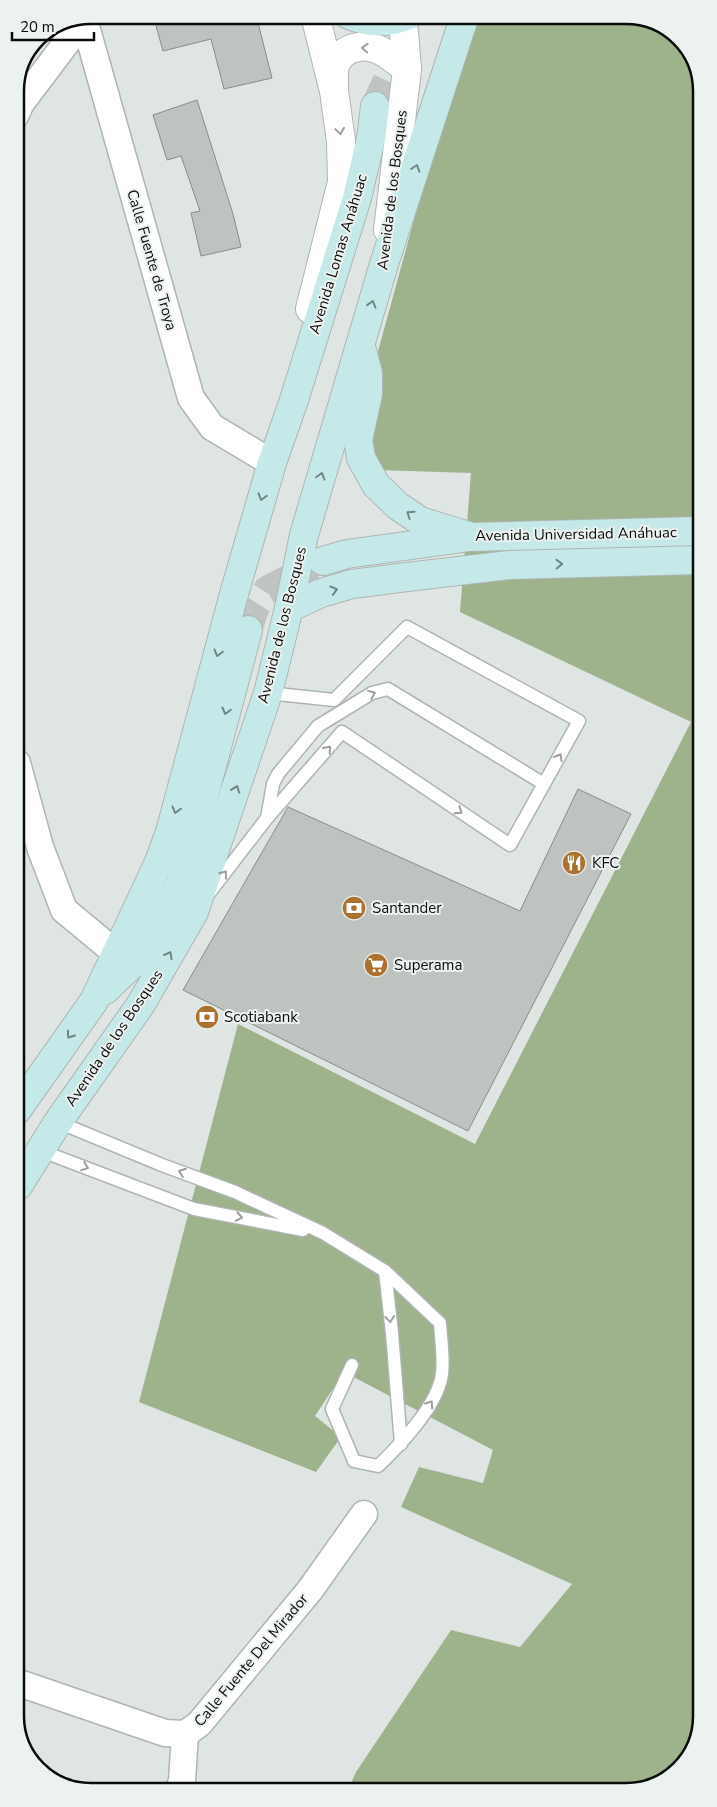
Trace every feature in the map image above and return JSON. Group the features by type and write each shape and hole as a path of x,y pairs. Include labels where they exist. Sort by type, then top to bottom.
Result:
{"main road":[{"path":"384,264 462,24"},
{"name":"Avenida Lomas Anáhuac","path":"294,400 357,198 371,138 376,106"},
{"name":"Avenida de los Bosques","path":"24,1176 58,1122 141,1004 194,912 268,693 289,608 304,535 384,264"},
{"name":"Avenida Universidad Anáhuac","path":"361,343 368,373 368,394 358,440 361,458 376,485 398,506 420,521 472,537 693,531"},
{"path":"24,1101 94,1001 159,862 170,832 234,594 272,463 294,400"},
{"path":"323,561 346,554 472,537"},
{"name":"Avenida Universidad Anáhuac","path":"289,608 321,594 352,584 510,565 693,560"},
{"path":"94,1001 145,952 181,882 248,630"}],"street":[{"path":"24,99 80,24"},
{"name":"Calle Fuente de Troya","path":"87,24 191,398 212,427 272,463"},
{"path":"294,400 296,362 342,182 341,141 334,91 317,24"},
{"name":"Avenida de los Bosques","path":"384,264 407,70 404,24"},
{"path":"334,91 335,65 351,49 364,46 377,49 407,70"},
{"path":"24,789 40,847 64,910 116,953"},
{"name":"Calle Fuente Del Mirador","path":"24,1686 165,1733 185,1734 199,1724 310,1590 364,1514"},
{"path":"181,1783 185,1734"}],"lane":[{"path":"407,627 579,721 510,845 342,732 336,715 334,700 407,627"},
{"path":"267,818 273,784 278,774 318,726 372,693 388,689 544,784"},
{"path":"268,693 334,700"},
{"path":"194,912 267,818 342,732"},
{"path":"58,1122 162,1165 235,1192 323,1233 385,1271 440,1323 442,1374 437,1393 402,1444 378,1466 354,1461 332,1409 352,1365"},
{"path":"39,1150 194,1208 323,1233"},
{"path":"385,1271 402,1444"}],"green space":[{"path":"468,24 631,24 652,29 674,43 690,69 693,91 693,1725 688,1742 677,1760 656,1776 635,1783 351,1783 356,1772 451,1630 520,1647 572,1584 401,1507 419,1467 483,1483 493,1450 344,1372 315,1416 341,1437 316,1472 139,1402 238,1024 475,1144 691,722 460,612 471,473 377,470 365,399"}],"building":[{"path":"156,24 258,24 272,78 224,89 211,39 163,51"},
{"path":"197,100 233,214 241,247 201,256 191,213 200,211 181,156 167,160 153,115"},
{"name":"Superama","path":"578,789 631,814 468,1131 183,990 288,807 520,911"}],"tunnel":[{"path":"375,106 406,39"},
{"path":"248,630 255,609 267,590 313,566"}],"place":[{"name":"KFC","path":"574,863"},
{"name":"Santander","path":"354,908"},
{"name":"Superama","path":"376,965"},
{"name":"Scotiabank","path":"207,1017"}]}
